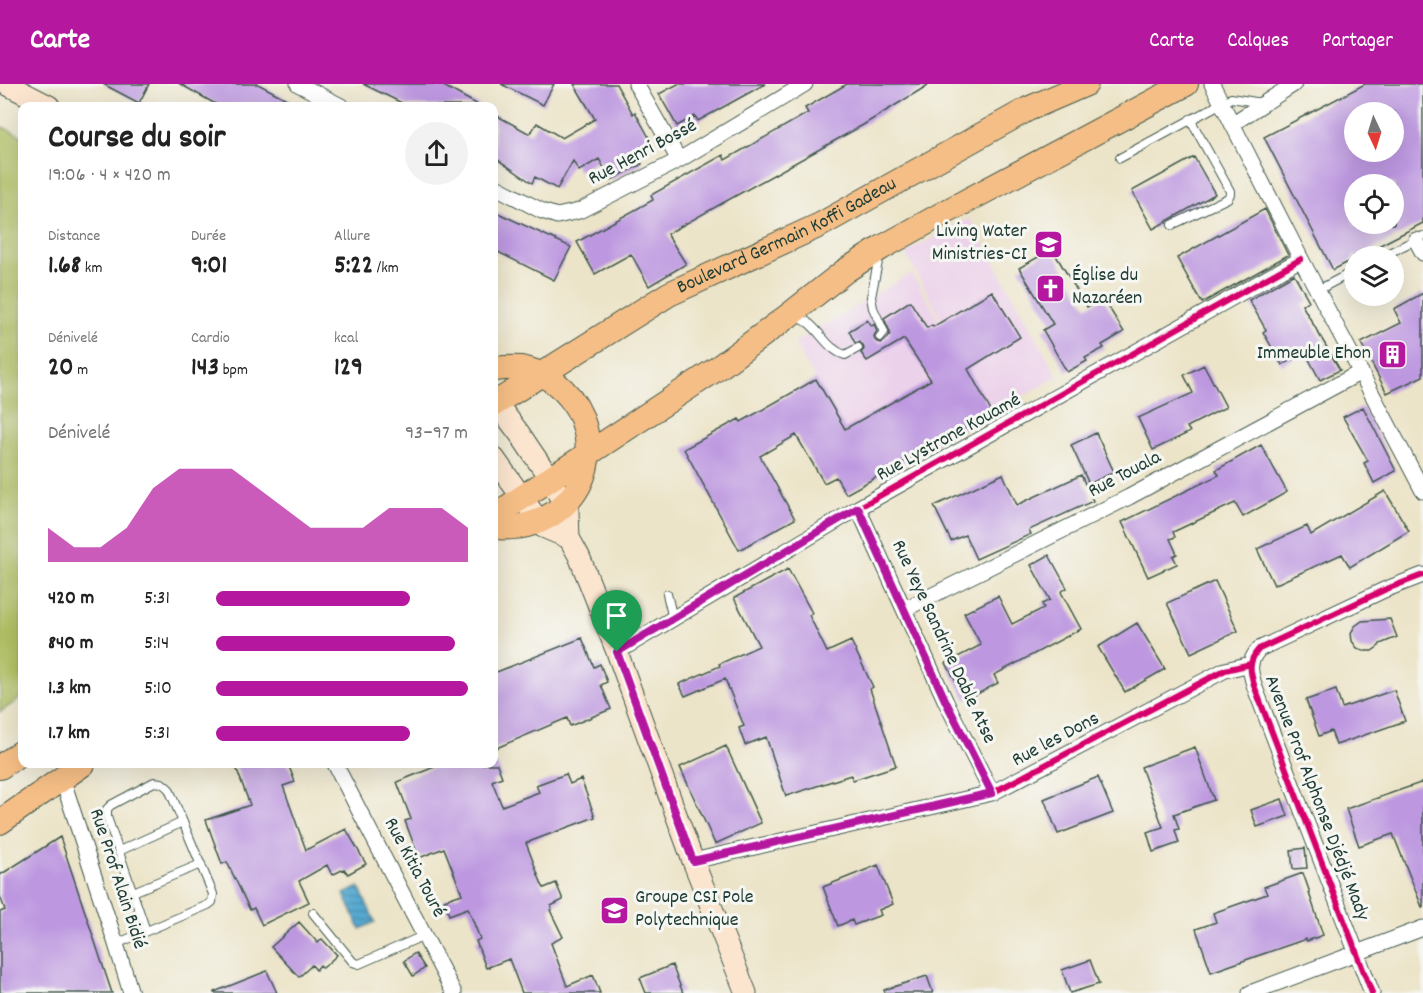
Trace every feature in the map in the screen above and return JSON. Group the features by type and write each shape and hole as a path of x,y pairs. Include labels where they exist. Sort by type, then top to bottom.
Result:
{"main road":[{"name":"Boulevard Germain Koffi Gadeau","path":"498,400 669,294 820,225 1028,109 1086,84"},
{"path":"498,513 718,368 845,270 880,248 1036,162 1186,84"},
{"path":"498,368 522,368 540,375 564,390 578,410 587,433 588,454 582,478 575,492 564,505 539,522 525,526 498,527"},
{"path":"0,767 18,755"},
{"path":"0,822 77,768"}],"street":[{"path":"6,84 41,102"},
{"path":"298,84 333,102"},
{"path":"636,84 678,160"},
{"name":"Rue Henri Bossé","path":"498,188 542,211 557,216 579,211 678,160 805,84"},
{"path":"1212,84 1423,491"},
{"path":"1232,124 1294,84"},
{"name":"Rue Lystrone Kouamé","path":"617,652 858,508 1301,259"},
{"name":"Rue Touala","path":"905,609 1129,497 1361,372"},
{"path":"498,407 550,479 568,511 569,538 579,556 617,652 693,861 746,993"},
{"path":"498,465 543,527 569,538"},
{"name":"Rue Yeye Sandrine Dable Atse","path":"858,508 946,702 992,793"},
{"name":"Avenue Prof Alphonse Djédjé Mady","path":"1372,993 1255,688 1250,674 1251,664 1253,656 1259,649 1384,590 1423,575"},
{"name":"Rue les Dons","path":"693,861 992,793 1225,670 1251,664"},
{"name":"Rue Kitia Touré","path":"337,768 454,993"},
{"name":"Rue Prof Alain Bidié","path":"62,778 131,993"},
{"path":"1250,993 1423,928"}],"lane":[{"path":"1120,158 1231,98 1263,104"},
{"path":"1172,225 1228,198 1230,194 1190,119"},
{"path":"1404,249 1421,243"},
{"path":"880,248 871,297 873,308 884,332 880,337"},
{"path":"1318,290 1344,276"},
{"path":"788,316 803,318 832,349 840,354 845,355 858,348"},
{"path":"667,594 673,619"},
{"path":"116,944 146,931 212,902 213,894 169,789 162,783 154,782 107,809 107,818 146,931"},
{"path":"119,851 183,822"},
{"path":"133,892 201,864"},
{"path":"313,913 353,962 359,964 424,935"}],"shaded area":[{"path":"970,218 1058,377 992,413 964,362 845,429 794,343 911,273 964,360 905,253"}],"green space":[{"path":"0,126 18,134 18,700 0,712"}],"water":[{"path":"359,887 375,922 360,929 344,894"}],"building":[{"path":"103,84 149,84 140,102"},
{"path":"180,84 258,84 292,102 212,102"},
{"path":"363,84 440,84 473,102 400,102"},
{"path":"501,84 554,84 543,105"},
{"path":"574,84 616,84 652,143 635,152 642,164 611,180 599,159 579,171 573,161 557,189 535,177 532,183 498,160 498,116 530,134 537,123 562,138 595,119"},
{"path":"678,84 765,84 698,121 695,116 677,126 659,94"},
{"path":"847,84 930,84 863,125 667,234 686,264 649,286 631,254 595,274 577,242 653,200 651,195 723,155 725,160 808,113 805,108"},
{"path":"1365,84 1423,84 1423,223 1404,233 1404,174 1344,174 1344,234 1402,234 1378,246 1344,246 1344,264 1333,270 1264,137"},
{"path":"1194,157 1215,194 1153,229 1132,191"},
{"path":"1265,209 1288,255 1202,303 1177,258"},
{"path":"498,213 571,247 554,280 498,252"},
{"path":"1052,249 1087,307 1103,298 1124,332 1102,345 1104,348 1085,358 1087,361 1067,372 1043,330 1053,324 1019,268"},
{"path":"1294,274 1309,301 1302,305 1340,370 1320,380 1305,352 1282,365 1263,332 1266,330 1249,300"},
{"path":"992,291 1020,337 968,369 992,413 846,494 836,477 824,483 796,435 760,456 795,519 739,550 684,449 739,419 741,422 816,379 845,429 931,380 904,339 867,361 861,353 864,349 863,345 859,342 855,343 849,331 867,320 872,326 874,324 877,331 874,336 875,340 882,343 890,332 884,318 910,301 927,328 932,325 933,327"},
{"name":"Immeuble Ehon","path":"1423,293 1423,376 1387,393 1361,343 1401,323 1394,309 1404,306 1404,303"},
{"path":"1204,365 1226,407 1187,427 1190,432 1153,450 1138,418 1193,393 1184,375"},
{"path":"1363,407 1396,471 1374,483 1364,463 1368,461 1343,417"},
{"path":"1096,433 1114,472 1089,484 1071,445"},
{"path":"1261,445 1287,492 1243,517 1235,503 1173,532 1175,537 1170,539 1177,554 1173,556 1177,564 1148,577 1122,522 1219,475 1216,470"},
{"path":"1003,474 1017,505 1081,475 1093,501 1029,530 1031,534 976,559 965,535 951,541 934,506"},
{"path":"1385,491 1409,531 1350,567 1342,554 1274,585 1257,549 1307,526 1311,535"},
{"path":"1049,555 1067,588 1061,592 1081,629 994,675 998,683 966,700 946,663 981,645 964,613 998,596 1012,624 1044,608 1042,604 1050,600 1031,565"},
{"path":"788,569 812,613 809,615 827,652 851,641 873,687 870,689 896,766 853,780 851,775 786,796 766,737 745,745 739,728 744,726 725,679 685,696 679,684 759,646 734,598"},
{"path":"1215,581 1238,631 1191,653 1167,603"},
{"path":"1390,619 1397,637 1380,644 1372,651 1357,648 1352,641 1351,633 1355,626 1362,621"},
{"path":"1137,623 1165,669 1125,692 1098,647"},
{"path":"582,638 594,667 600,664 607,682 601,685 611,709 570,726 567,718 498,747 498,671"},
{"path":"1336,690 1342,708 1394,690 1405,721 1336,745 1331,731 1319,736 1306,700"},
{"path":"726,746 761,823 715,844 680,767"},
{"path":"1195,747 1214,800 1174,814 1179,829 1175,830 1179,843 1153,852 1147,832 1163,827 1141,767"},
{"path":"498,767 502,777 492,781 502,806 539,792 536,785 566,774 570,784 581,779 595,817 526,843 542,885 544,888 556,883 563,900 551,906 550,910 563,937 551,943 567,986 593,975 600,993 522,993 509,959 486,968 476,941 480,939 468,908 449,915 444,900 462,894 444,848 419,858 405,821 411,819 397,782 432,768"},
{"path":"236,768 290,768 295,782 283,786 306,850 346,829 366,864 348,874 344,869 332,875 327,865 299,881 309,902 262,925 254,908 250,910 227,862 222,864 206,820 250,805"},
{"path":"1098,777 1113,813 1058,834 1044,799"},
{"path":"1423,782 1422,907 1393,834 1359,846 1346,809"},
{"path":"1282,799 1288,816 1257,827 1251,810"},
{"path":"60,837 112,993 0,993 0,912 5,910 0,896 0,875"},
{"path":"1305,848 1307,868 1293,869 1291,850"},
{"path":"878,865 893,904 879,910 881,915 854,925 852,920 838,926 823,887"},
{"path":"1303,873 1323,935 1211,972 1196,929 1216,922 1213,913 1267,894 1264,887"},
{"path":"299,922 318,943 322,939 337,955 323,968 320,965 316,970 312,965 299,977 271,947"},
{"path":"415,953 425,968 413,976 404,961"},
{"path":"1090,960 1099,984 1070,993 1062,970"},
{"path":"672,965 683,993 646,993 640,978"},
{"path":"267,971 277,993 214,993 214,992"},
{"path":"927,976 933,993 885,993 884,990"}],"cycle path":[{"path":"617,652 858,508 1301,259"},
{"path":"1372,993 1255,688 1251,663 1259,649 1384,590 1423,575"},
{"path":"693,861 992,793 1225,670 1251,664"}],"place":[{"name":"Living Water Ministries-CI","path":"1048,244"},
{"name":"Église du Nazaréen","path":"1051,288"},
{"name":"Immeuble Ehon","path":"1392,354"},
{"name":"Groupe CSI Pole Polytechnique","path":"614,910"}],"route":[{"path":"858,508 946,702 992,793 693,861 617,652 858,508"}]}
